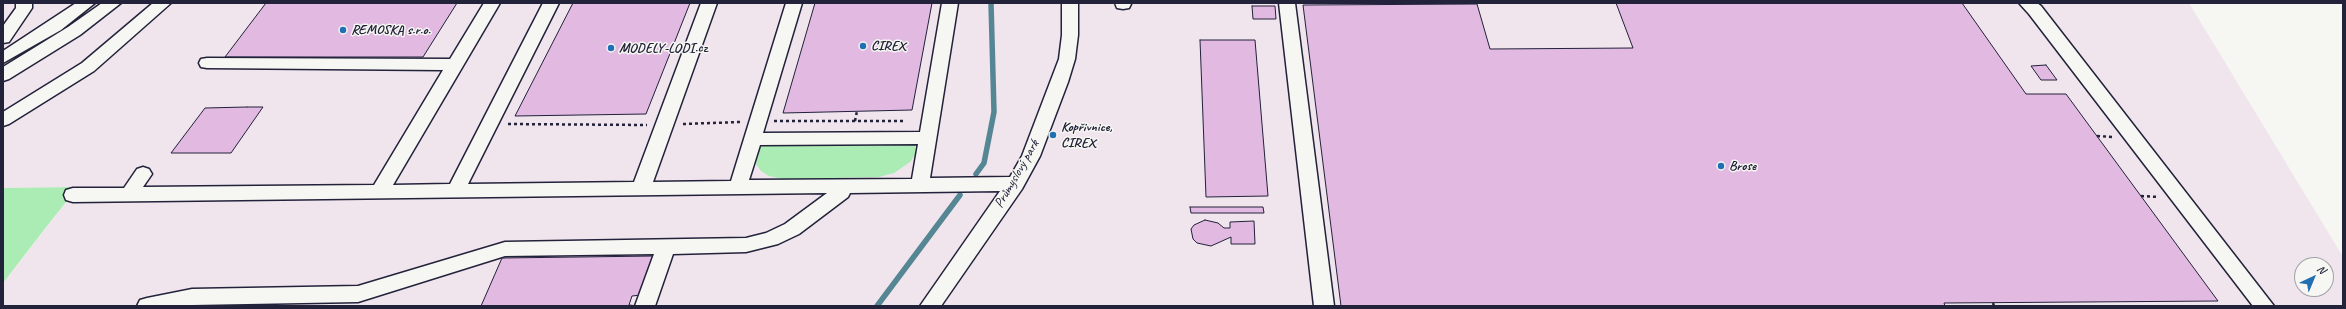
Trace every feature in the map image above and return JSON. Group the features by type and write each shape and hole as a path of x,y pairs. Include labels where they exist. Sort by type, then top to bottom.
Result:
{"street":[{"path":"3,38 24,8 24,3"},
{"path":"3,58 55,26 87,3"},
{"path":"3,75 74,31 113,3"},
{"path":"3,120 88,67 163,3"},
{"path":"380,191 492,3"},
{"path":"456,190 551,3"},
{"path":"641,188 710,3"},
{"path":"738,187 794,3"},
{"path":"920,185 950,3"},
{"name":"Průmyslový park","path":"930,306 1015,184 1031,156 1060,82 1070,35 1070,3"},
{"path":"1287,3 1324,306"},
{"path":"2027,3 2040,16 2264,306"},
{"path":"207,63 455,65"},
{"path":"752,139 927,138"},
{"path":"129,194 144,174"},
{"path":"72,195 1015,184"},
{"path":"147,306 192,297 358,294 505,250 746,245 771,239 792,229 840,192 843,186"},
{"path":"645,306 666,246"}],"path":[{"path":"855,121 857,111"},
{"path":"770,121 912,121"},
{"path":"675,124 748,122"},
{"path":"489,124 648,125"}],"shaded area":[{"path":"3,3 2189,3 2343,257 2343,306 3,306 3,283 78,187 3,188"}],"green space":[{"path":"915,144 915,155 910,162 894,173 879,177 783,179 769,176 761,171 756,164 758,149 763,145"},
{"path":"78,187 47,226 3,283 3,188"}],"building":[{"name":"REMOSKA s.r.o.","path":"266,3 457,3 423,57 225,57"},
{"name":"MODELY-LODI.cz","path":"573,3 690,3 646,114 515,116"},
{"name":"CIREX","path":"815,3 932,3 912,110 783,113"},
{"name":"Brose","path":"1616,3 1962,3 2026,94 2066,94 2218,301 1944,303 1945,306 1341,306 1303,5 1477,4 1490,49 1633,48"},
{"path":"1252,6 1275,6 1276,19 1253,19"},
{"path":"1200,40 1255,40 1268,196 1206,197"},
{"path":"2046,65 2057,80 2041,80 2031,66"},
{"path":"263,107 231,153 171,153 205,108"},
{"path":"1190,207 1263,207 1264,213 1191,213"},
{"path":"1205,220 1218,223 1224,228 1230,228 1230,222 1254,221 1255,244 1231,244 1231,237 1211,246 1197,243 1193,239 1191,229 1194,225"},
{"path":"655,256 641,295 632,296 629,305 638,306 481,306 502,258"}],"waterway":[{"path":"976,174 984,163 994,112 991,3"},
{"path":"877,306 960,195"}],"place":[{"name":"REMOSKA s.r.o.","path":"343,30"},
{"name":"CIREX","path":"863,46"},
{"name":"MODELY-LODI.cz","path":"611,48"},
{"name":"Kopřivnice, CIREX","path":"1053,135"},
{"name":"Brose","path":"1721,166"}]}
